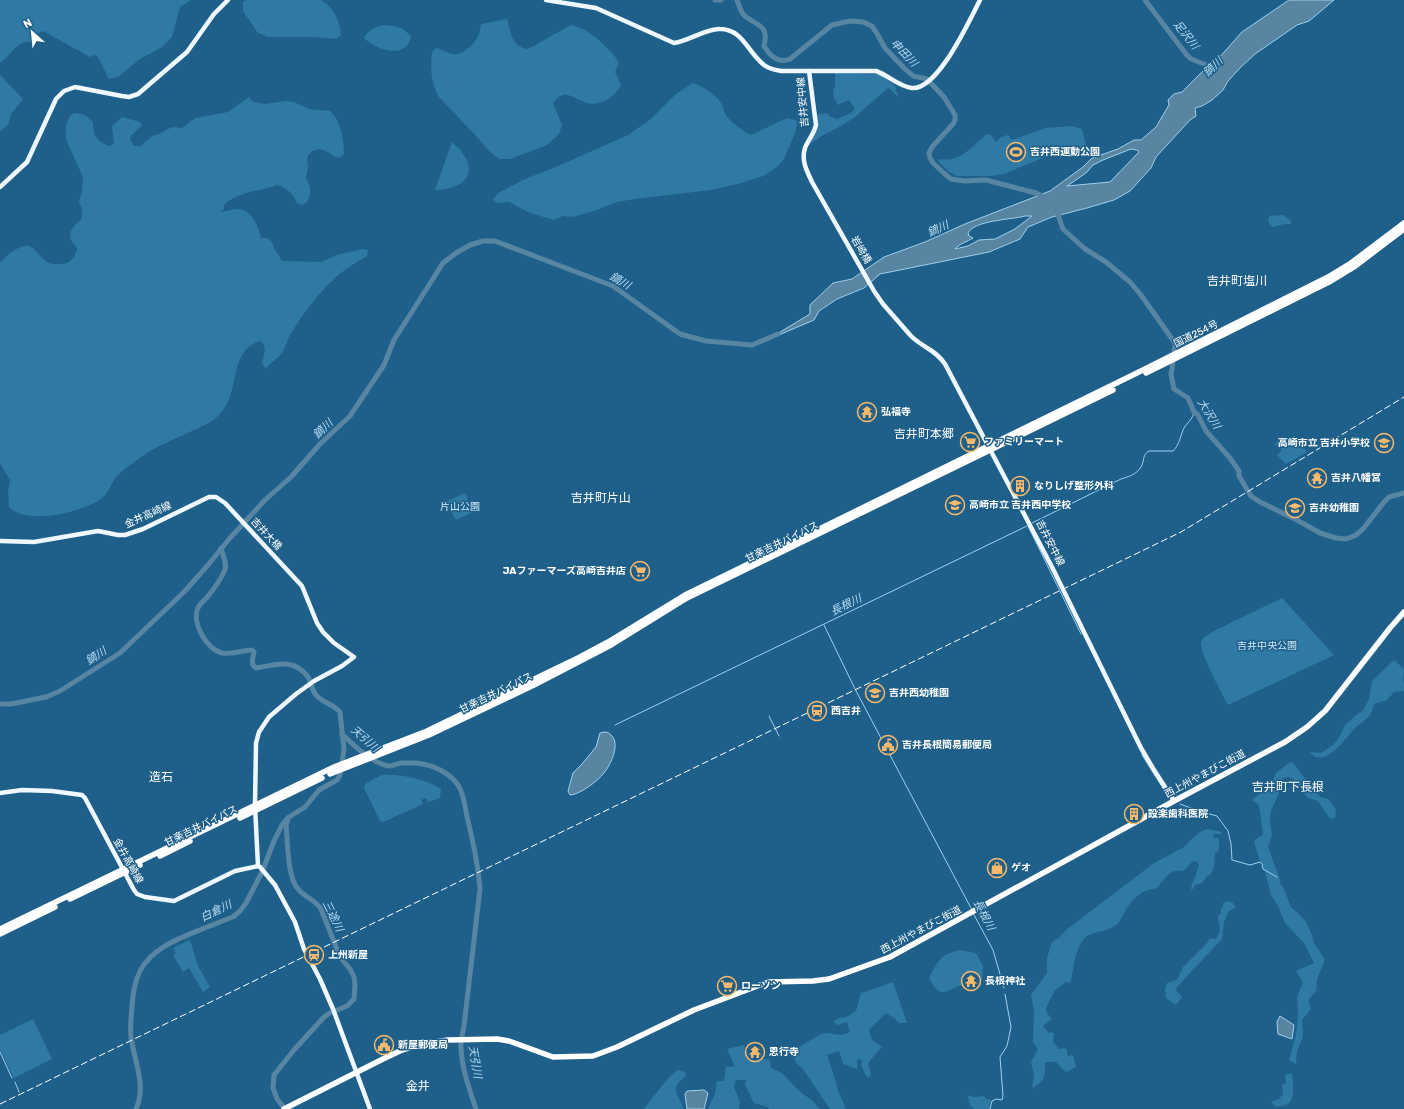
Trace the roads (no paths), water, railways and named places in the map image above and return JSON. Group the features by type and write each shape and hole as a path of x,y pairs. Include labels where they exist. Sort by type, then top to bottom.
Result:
{"highway":[{"name":"国道254号","path":"989,448 1165,362 1328,277 1351,263 1404,223"},
{"name":"国道254号","path":"1182,353 1330,281 1354,267 1404,229"},
{"name":"甘楽吉井バイパス","path":"0,929 335,769 427,731 580,657 608,642 685,595 989,448"},
{"name":"西上州やまびこ街道","path":"285,1108 402,1050 438,1041 504,1040 553,1057 588,1057 602,1053 694,1010 769,982 829,979 878,962 904,950 1174,801 1285,742 1307,727 1325,711 1404,612"},
{"name":"甘楽吉井バイパス","path":"0,934 123,871"}],"main road":[{"path":"0,187 27,162 56,100 64,91 75,87 129,97 138,94 187,52 214,14 228,0"},
{"name":"吉井安中線","path":"546,0 596,8 674,43 682,42 719,28 728,29 737,34 763,64 771,69 781,71 809,71 816,125 814,132 805,148 804,165 833,218"},
{"path":"809,71 876,71 883,73 906,87 914,88 922,86 939,71 980,0"},
{"name":"岩崎橋","path":"833,218 874,291"},
{"name":"吉井安中線","path":"874,291 906,331 915,340 935,352 943,360 989,448 1008,480 1141,748 1174,801"},
{"name":"金井高崎線","path":"0,540 34,542 98,531 125,535 148,526 209,496 220,499 228,505"},
{"name":"吉井大橋","path":"228,505 302,586 317,623 323,632 334,643 354,657 342,666 307,686 276,710 264,722 256,743 255,808"},
{"name":"金井高崎線","path":"0,793 22,790 52,791 82,795 137,894 145,897 171,901 200,889 235,871 259,866"},
{"path":"255,808 259,866 275,885 295,922 304,949 320,979 334,1011 370,1109"}],"water":[{"path":"1289,0 1334,0 1309,21 1297,25 1255,54 1241,67 1228,81 1223,90 1212,100 1195,108 1196,116 1190,120 1156,157 1151,168 1130,191 1114,200 1052,217 1028,227 1020,239 989,252 880,274 864,288 837,299 819,311 814,320 767,340 810,314 810,305 833,283 852,279 884,257 925,242 965,224 1050,191 1083,167 1092,158 1118,149 1134,140 1141,140 1156,127 1169,105 1168,100 1174,94 1182,92 1204,70 1217,60 1242,32","holes":["1131,149 1139,152 1110,182 1067,186 1086,173 1093,165","1032,216 1015,229 995,239 979,240 968,246 955,249 973,238 969,236 968,233 978,225"]},
{"path":"604,732 612,736 615,744 614,754 607,769 593,783 578,793 570,795 568,791 573,773 596,747 600,733"},
{"path":"1280,1016 1294,1025 1292,1039 1278,1034 1277,1022"},
{"path":"704,1090 708,1093 704,1109 687,1109 685,1094 687,1091"}],"waterway":[{"name":"申田川","path":"715,0 721,0"},
{"name":"申田川","path":"737,0 744,16 762,27 765,34 764,46 766,50 778,60 790,59 832,25 850,21 863,22 872,26 885,48 913,76 927,79 944,97 955,115 953,124 932,147 929,153 933,163 951,179 965,181 986,180 1036,193 1046,198"},
{"name":"足沢川","path":"1145,0 1191,59 1214,68"},
{"name":"大沢川","path":"1058,209 1059,218 1063,229 1085,249 1106,262 1130,282 1170,336 1175,344 1171,374 1174,389 1188,398 1194,412 1198,415 1206,431 1230,458 1239,471 1239,476 1251,496 1320,533 1336,538 1346,539 1356,535 1363,529 1389,497 1404,493"},
{"name":"鏑川","path":"0,704 11,704 46,697 60,691 120,653 185,591 265,500 291,477 320,444 350,416 384,365 394,340 443,263 470,245 483,241 495,241 613,286 680,334 706,341 752,345 778,334"},
{"name":"長根川","path":"1032,523 1121,479 1135,474 1142,466 1144,456 1149,451 1173,451 1179,443 1184,428 1194,412"},
{"name":"長根川","path":"615,725 1027,526"},
{"path":"1028,526 1081,634"},
{"name":"白倉川","path":"136,1109 139,1101 140,1084 131,1039 130,1025 134,989 140,971 153,955 169,943 233,917 240,911 246,903 262,872 282,825 289,817 305,807 319,790 337,780 340,775 344,750 340,712 317,696 308,677 303,671 297,667 284,664 256,668 252,663 254,652 252,650 222,653 210,646 201,634 197,619 199,606 213,590 226,566 221,548"},
{"name":"長根川","path":"824,625 855,689 972,910"},
{"path":"769,716 779,736"},
{"name":"天引川","path":"342,734 376,762 389,766 401,763 428,765 450,776 462,792 475,853 480,889 461,1041 463,1067 476,1109"},
{"path":"1142,755 1166,793"},
{"path":"1180,804 1217,816 1228,831 1232,860 1250,865 1260,862 1263,869 1277,877"},
{"name":"三途川","path":"285,1109 277,1099 273,1088 274,1075 324,1017 347,1006 354,999 355,985 354,977 350,969 340,957 321,909 294,884 289,859 286,825 288,820"},
{"name":"長根川","path":"973,913 993,950 1004,988"},
{"name":"長根川","path":"990,1109 992,1101 996,1099 1002,1100 1003,1096 1000,1057 1007,1046 1011,1027 1005,994"},
{"path":"0,1052 12,1078"},
{"path":"15,1082 19,1092"}],"railway":[{"path":"0,1104 1181,532 1404,397"}],"place":[{"name":"吉井西運動公園","path":"1016,152"},
{"name":"弘福寺","path":"867,412"},
{"name":"ファミリーマート","path":"970,442"},
{"name":"高崎市立 吉井小学校","path":"1384,443"},
{"name":"吉井八幡宮","path":"1317,478"},
{"name":"なりしげ整形外科","path":"1020,486"},
{"name":"高崎市立 吉井西中学校","path":"955,505"},
{"name":"吉井幼稚園","path":"1295,508"},
{"name":"JAファーマーズ高崎吉井店","path":"640,571"},
{"name":"吉井西幼稚園","path":"875,693"},
{"name":"西吉井","path":"817,711"},
{"name":"吉井長根簡易郵便局","path":"888,745"},
{"name":"設楽歯科医院","path":"1134,814"},
{"name":"ゲオ","path":"997,868"},
{"name":"上州新屋","path":"314,955"},
{"name":"長根神社","path":"971,981"},
{"name":"ローソン","path":"727,986"},
{"name":"新屋郵便局","path":"384,1045"},
{"name":"恩行寺","path":"755,1052"}],"district":[{"name":"吉井町塩川","path":"1237,281"},
{"name":"吉井町本郷","path":"924,434"},
{"name":"吉井町片山","path":"601,498"},
{"name":"造石","path":"161,777"},
{"name":"吉井町下長根","path":"1288,787"},
{"name":"金井","path":"418,1086"}],"park label":[{"name":"片山公園","path":"460,507"},
{"name":"吉井中央公園","path":"1267,646"}]}
